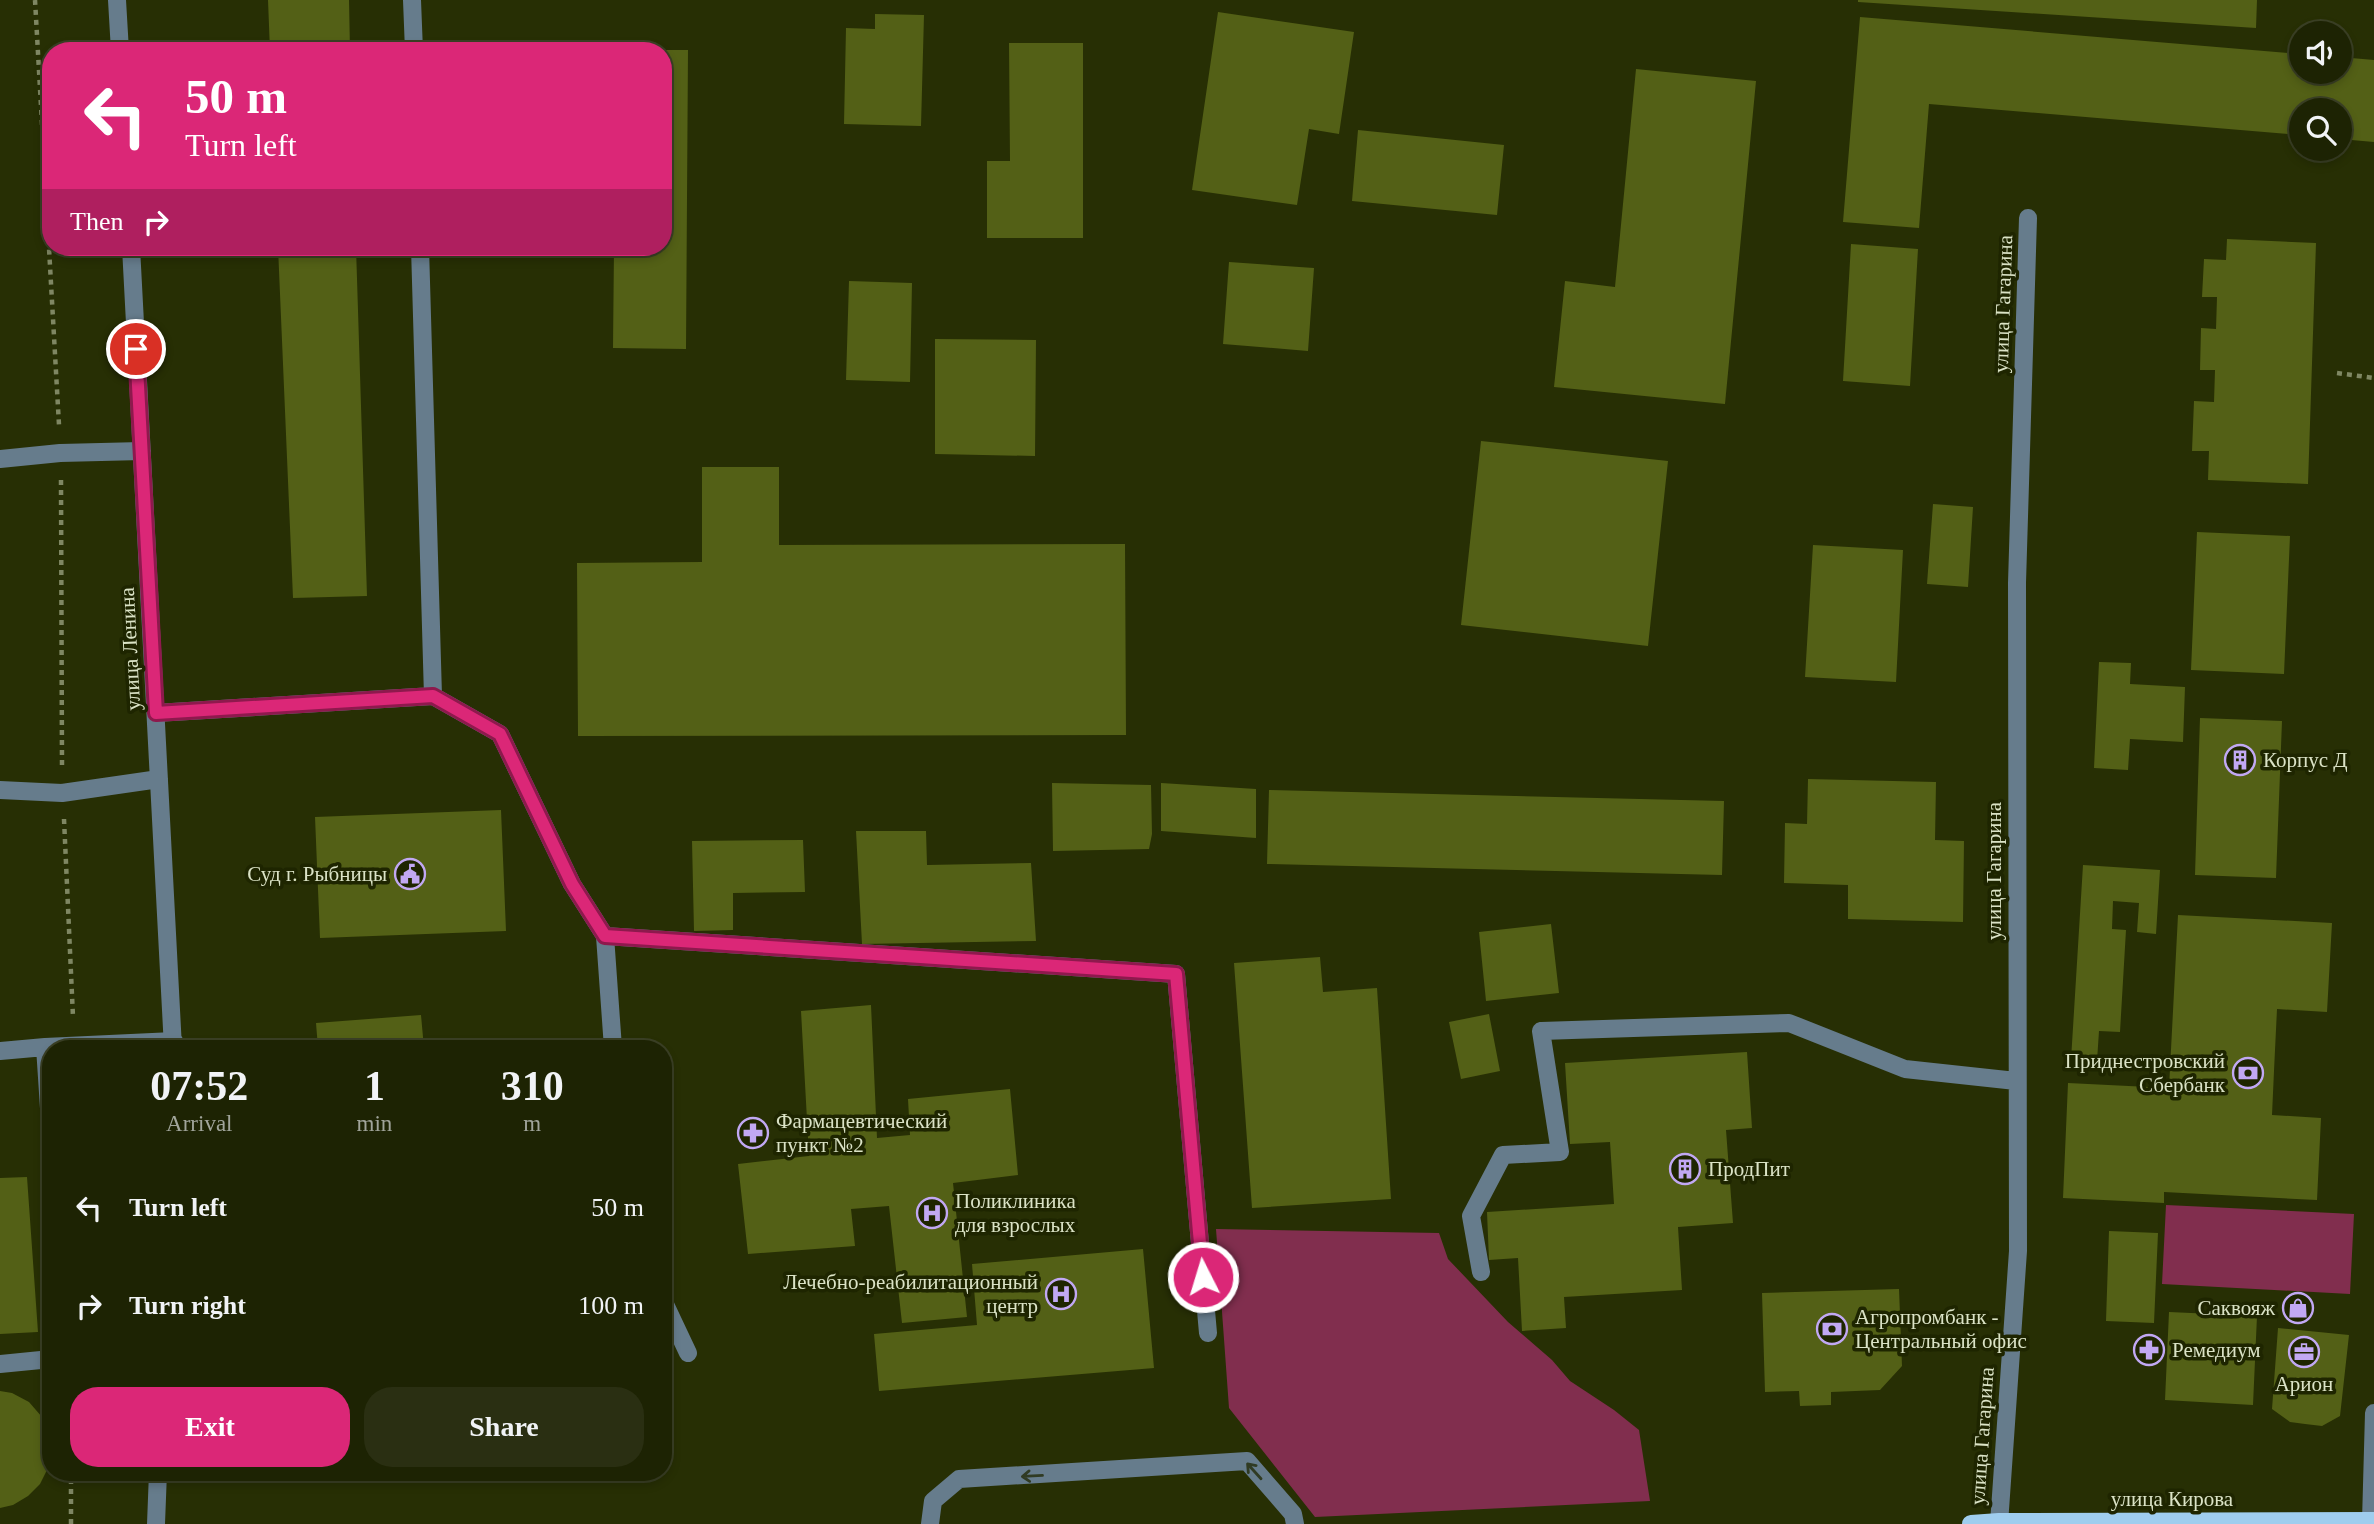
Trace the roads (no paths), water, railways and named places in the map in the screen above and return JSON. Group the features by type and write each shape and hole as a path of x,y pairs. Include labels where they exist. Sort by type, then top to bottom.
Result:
{"main road":[{"name":"улица Кирова","path":"1971,1524 2372,1521"}],"street":[{"path":"117,0 119,42"},
{"path":"412,0 414,42"},
{"name":"улица Гагарина","path":"1999,1523 2017,1262 2017,583 2028,218"},
{"name":"улица Ленина","path":"131,256 174,1040"},
{"path":"420,256 433,696"},
{"path":"0,459 60,453 142,451"},
{"path":"156,713 433,696 500,734 572,884 605,936 612,1040"},
{"path":"0,790 62,793 159,779"},
{"path":"605,936 1176,974 1208,1333"},
{"path":"1481,1272 1471,1216 1503,1155 1560,1152 1541,1031 1789,1023 1905,1069 2016,1081"},
{"path":"0,1051 42,1047"},
{"path":"672,1319 688,1353"},
{"path":"0,1364 42,1360"},
{"path":"2372,1521 2374,1413"},
{"path":"930,1524 933,1501 959,1479 1059,1475 1247,1461 1293,1514 1295,1524"},
{"path":"156,1524 158,1481"}],"place":[{"name":"Корпус Д","path":"2240,760"},
{"name":"Суд г. Рыбницы","path":"410,874"},
{"name":"Приднестровский Сбербанк","path":"2248,1073"},
{"name":"Фармацевтический пункт №2","path":"753,1133"},
{"name":"ПродПит","path":"1685,1169"},
{"name":"Поликлиника для взрослых","path":"932,1213"},
{"name":"Лечебно-реабилитационный центр","path":"1061,1294"},
{"name":"Саквояж","path":"2298,1308"},
{"name":"Агропромбанк - Центральный офис","path":"1832,1329"},
{"name":"Ремедиум","path":"2149,1350"},
{"name":"Арион","path":"2304,1352"}]}
